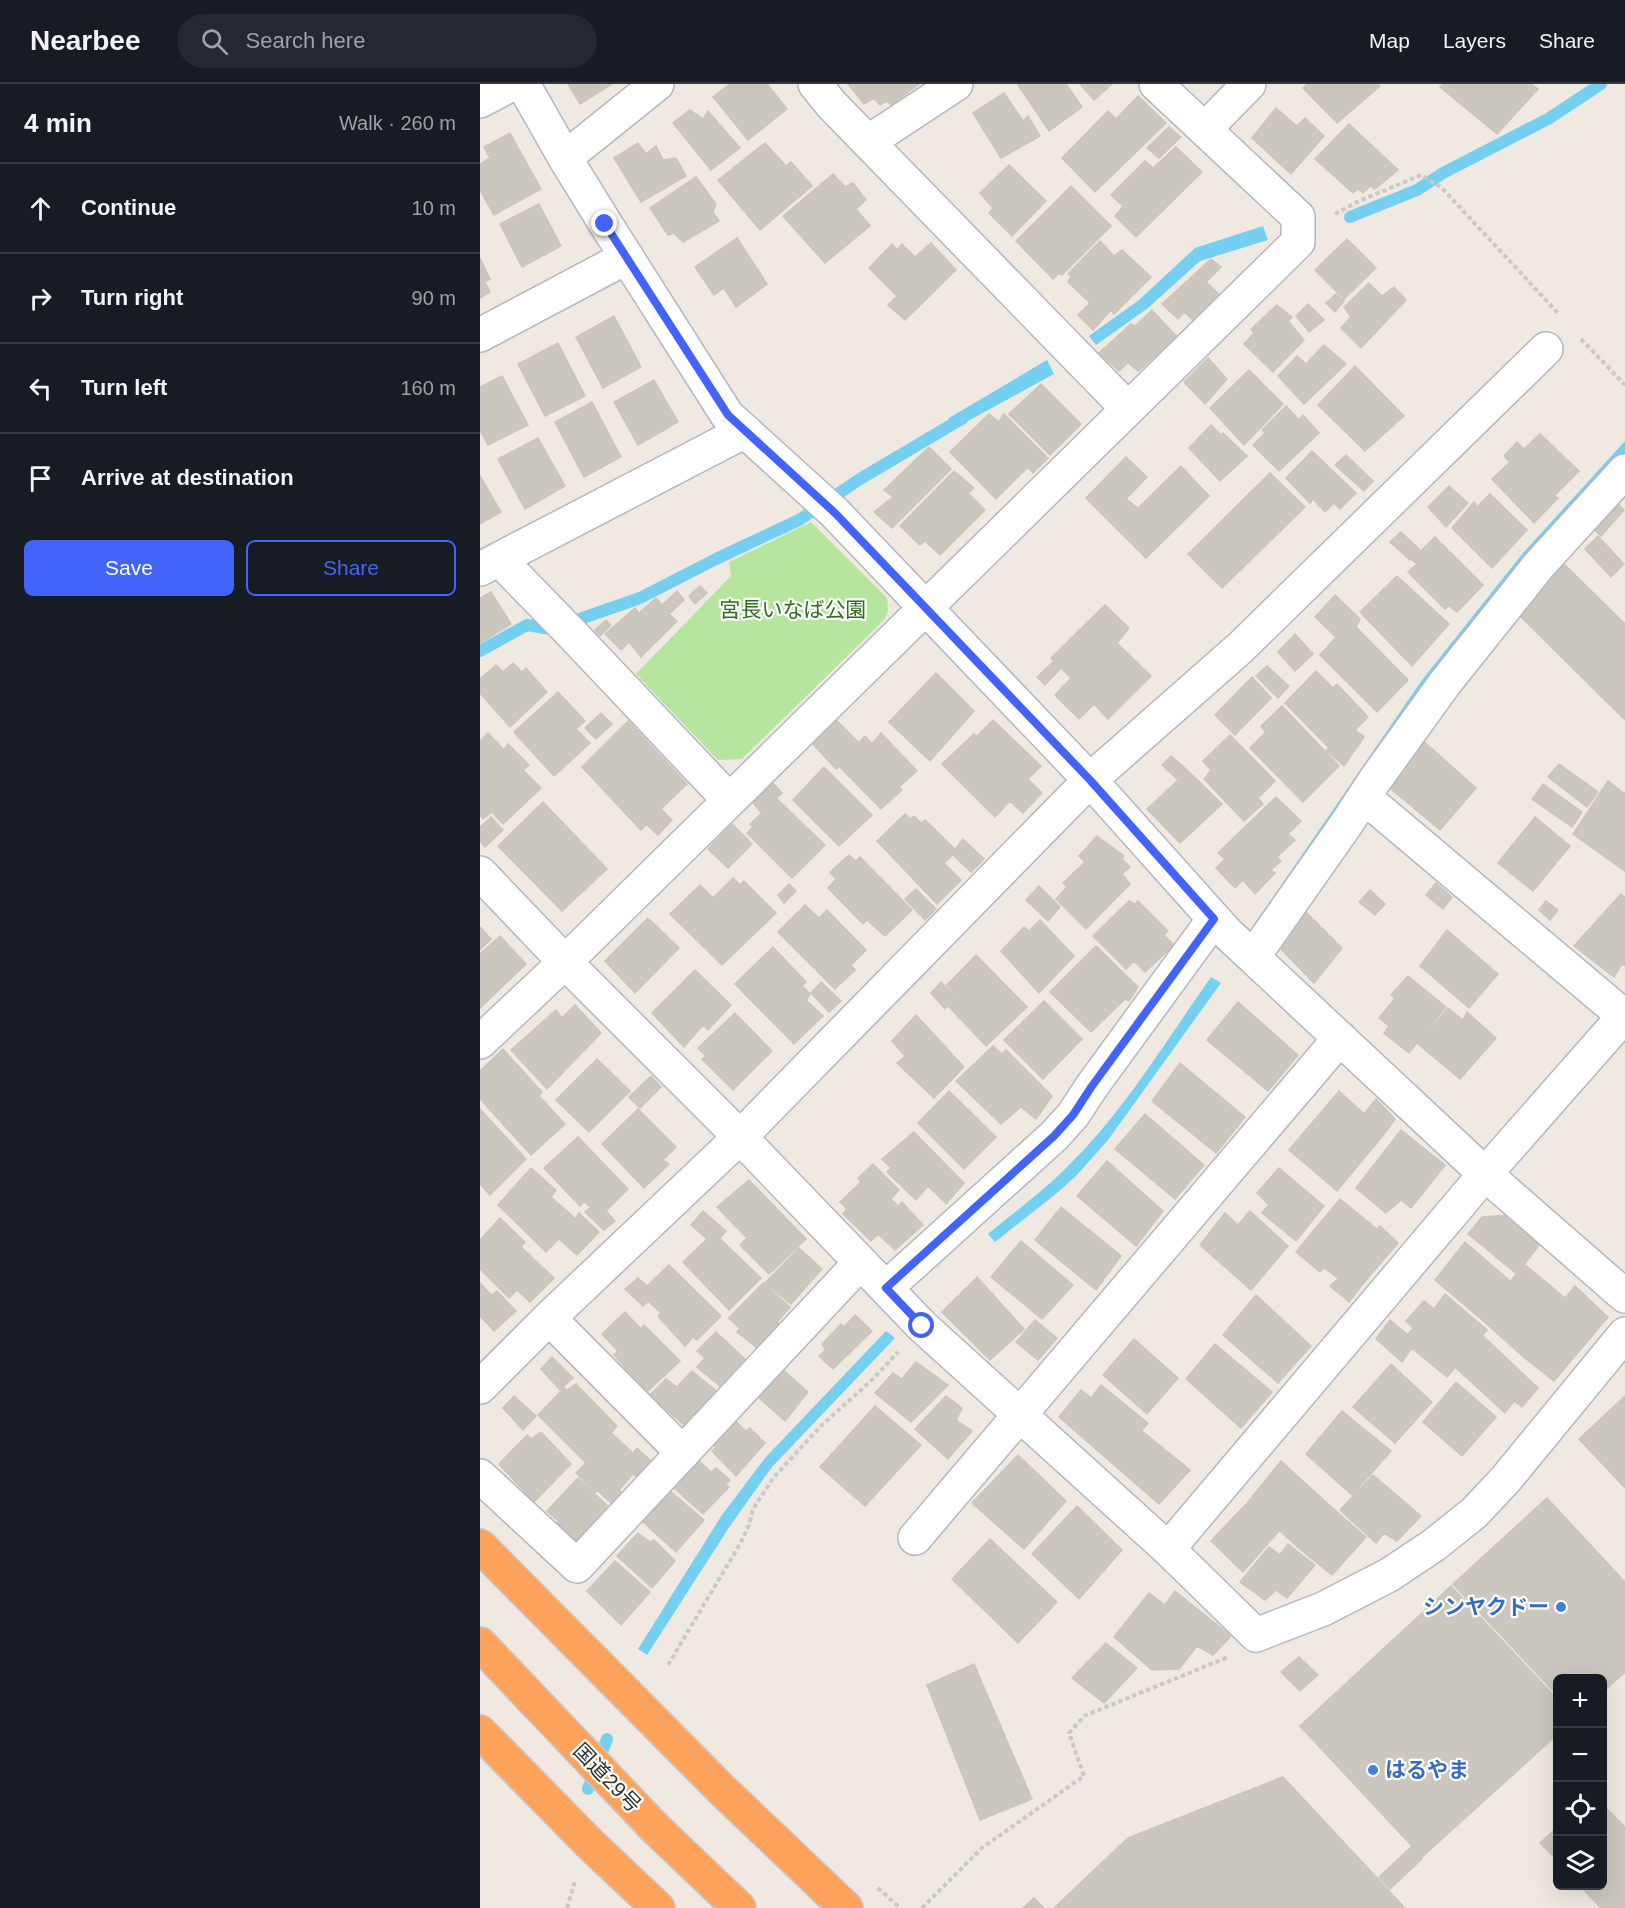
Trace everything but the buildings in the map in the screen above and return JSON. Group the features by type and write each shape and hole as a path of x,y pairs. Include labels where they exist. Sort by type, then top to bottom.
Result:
{"highway":[{"path":"480,1546 721,1789 846,1908"},
{"name":"国道29号","path":"480,1644 655,1828 739,1908"},
{"path":"480,1732 590,1844 658,1908"}],"street":[{"path":"480,101 512,84"},
{"path":"523,84 565,158 728,415 835,513 1090,780 1214,919 1485,1174 1625,1296"},
{"path":"565,158 657,84"},
{"path":"815,84 831,104 1128,409"},
{"path":"868,142 956,84"},
{"path":"480,1042 565,962 1298,242 1298,217 1156,84"},
{"path":"1205,129 1249,84"},
{"path":"480,335 627,257"},
{"path":"480,1387 549,1318 740,1137 1090,780 1240,648 1546,349"},
{"path":"729,800 574,636 490,564 744,431"},
{"path":"1253,957 1445,682 1540,564 1625,471"},
{"path":"1168,1549 1485,1174 1624,1016 1364,797"},
{"path":"480,873 922,1326 1168,1549 1256,1635 1323,1609 1389,1575 1434,1545 1474,1513 1506,1479 1625,1334"},
{"path":"886,1288 1067,1122 1214,919"},
{"path":"915,1538 1340,1038"},
{"path":"480,1476 577,1566 860,1263"},
{"path":"549,1318 683,1453"}],"path":[{"path":"1298,236 1357,202 1421,175 1441,187 1558,314"},
{"path":"1580,338 1625,385"},
{"path":"668,1665 740,1544 749,1525 753,1509 774,1477 821,1426 873,1379 922,1326"},
{"path":"922,1908 982,1848 1084,1776 1069,1733 1084,1716 1246,1649 1256,1635"}],"green space":[{"name":"宮長いなば公園","path":"811,522 887,598 888,610 885,619 742,759 718,760 636,674 731,576 729,562"}],"water":[{"path":"1263,226 1268,240 1200,261 1148,308 1096,345 1089,336 1139,300 1195,248"},
{"path":"1047,360 1054,374 955,428 947,423 949,418"},
{"path":"1625,441 1625,457 1266,925 1256,922 1422,680 1523,553"},
{"path":"1211,977 1221,983 1108,1140 1077,1175 995,1242 988,1234 1061,1173 1109,1121"},
{"path":"886,1331 895,1338 772,1467 730,1526 647,1655 638,1649 722,1515 765,1458"}],"waterway":[{"path":"1350,217 1417,190 1443,173 1548,119 1601,84"},
{"path":"480,651 527,625 551,629 640,598 799,520 860,479 963,418"},
{"path":"588,1789 607,1739"}],"place":[{"name":"シンヤクドー","path":"1561,1607"},
{"name":"はるやま","path":"1373,1770"}],"route":[{"path":"605,224 728,415 835,513 1090,780 1214,919 1073,1115 1054,1136 886,1288 922,1326"}]}
